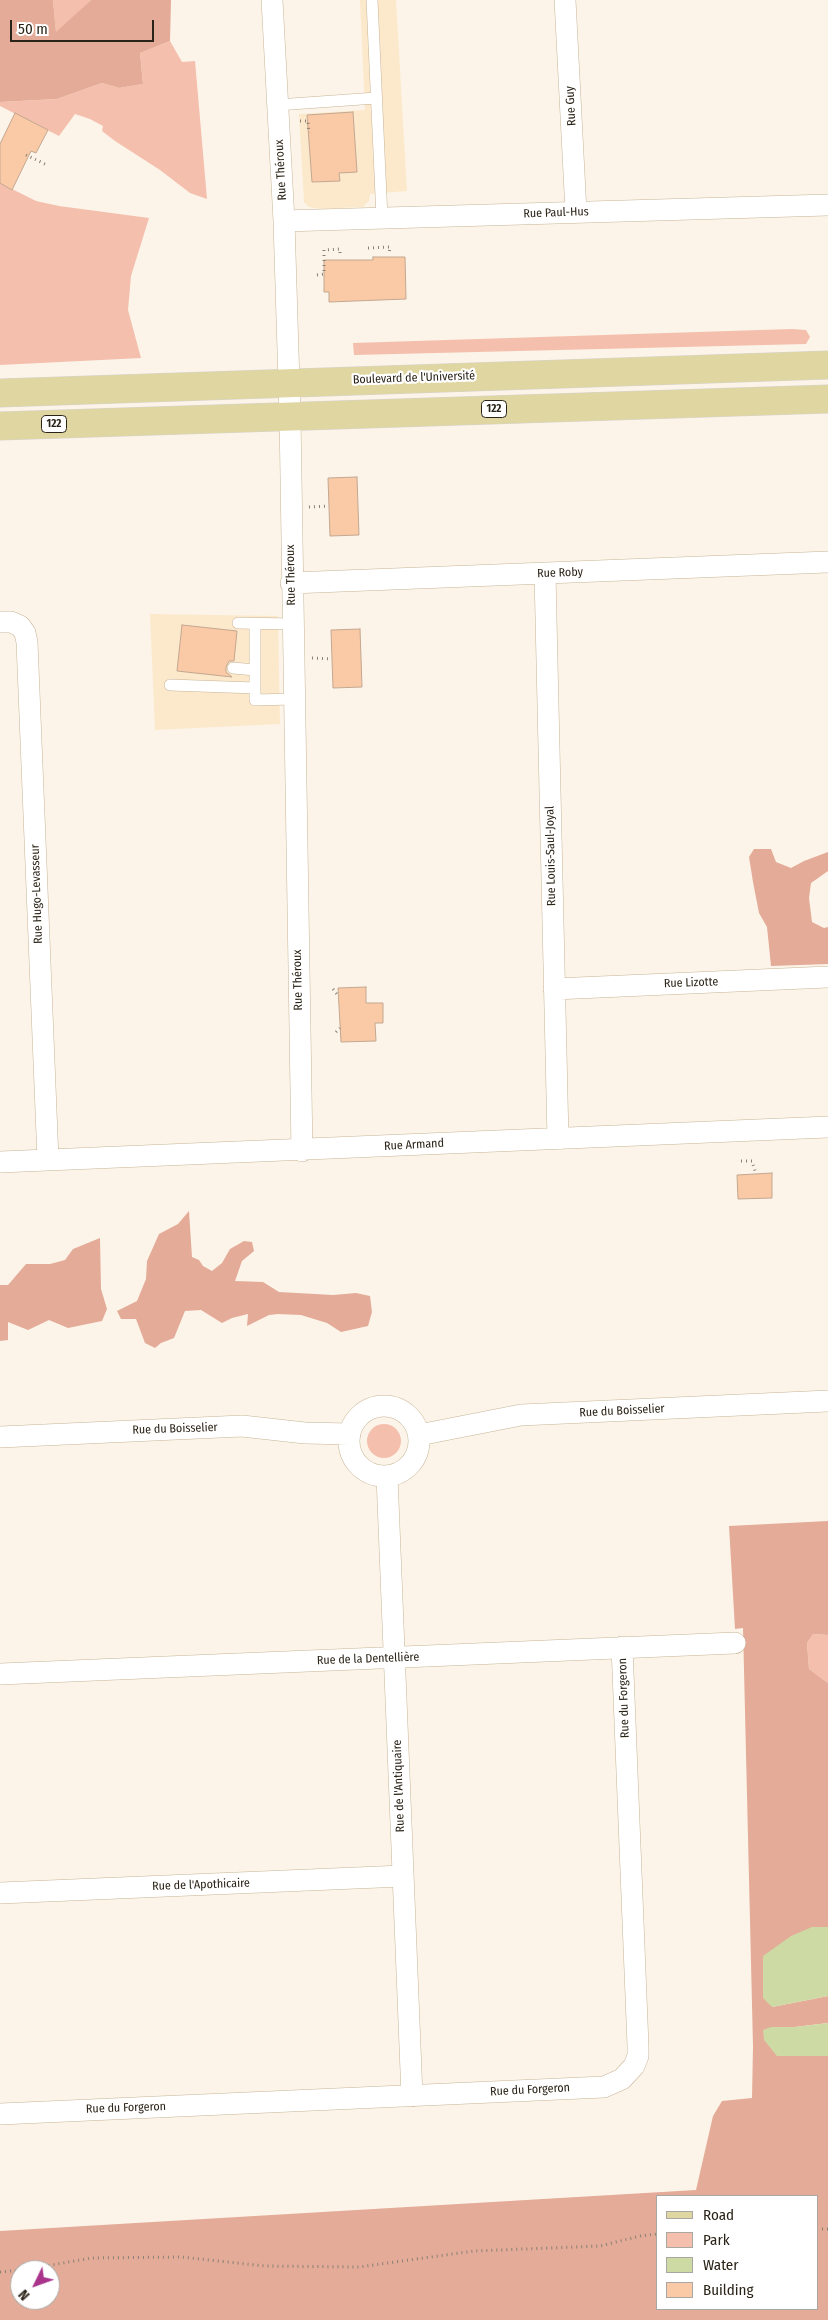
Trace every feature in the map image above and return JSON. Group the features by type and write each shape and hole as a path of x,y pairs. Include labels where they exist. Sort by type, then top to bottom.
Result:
{"main road":[{"name":"Boulevard de l'Université","path":"0,393 828,364"},
{"name":"122","path":"0,426 828,399"}],"street":[{"name":"Rue Théroux","path":"272,0 284,221 290,416 291,583 302,1151"},
{"name":"Rue Guy","path":"565,0 576,212"},
{"name":"Rue Paul-Hus","path":"284,221 828,206"},
{"name":"Rue Roby","path":"291,583 828,562"},
{"name":"Rue Louis-Saul-Joyal","path":"545,574 558,1139"},
{"name":"Rue Hugo-Levasseur","path":"0,622 11,622 23,629 27,642 48,1160"},
{"name":"Rue Lizotte","path":"554,989 828,978"},
{"name":"Rue Armand","path":"0,1162 302,1151 828,1127"},
{"name":"Rue du Boisselier","path":"419,1435 521,1416 828,1401"},
{"path":"385,1406 394,1408 411,1418 419,1435 419,1445 412,1462 396,1474 387,1476 369,1472 362,1467 352,1452 350,1434 359,1417 366,1411 385,1406"},
{"name":"Rue du Boisselier","path":"0,1437 242,1426 305,1433 350,1434"},
{"name":"Rue de l'Antiquaire","path":"387,1476 412,2096"},
{"name":"Rue de la Dentellière","path":"0,1674 735,1643"},
{"name":"Rue du Forgeron","path":"0,2114 604,2087 622,2079 634,2066 638,2056 638,2046 622,1648"},
{"name":"Rue de l'Apothicaire","path":"0,1893 403,1876"}],"lane":[{"path":"372,0 382,218"},
{"path":"277,105 376,98"},
{"path":"238,623 292,624"},
{"path":"255,624 255,700 293,699"},
{"path":"233,668 255,670"},
{"path":"170,685 255,688"}],"path":[{"path":"300,121 308,121 309,133"},
{"path":"26,155 47,165"},
{"path":"368,248 390,247 389,254"},
{"path":"317,275 324,274 324,250 340,249 340,257"},
{"path":"333,989 339,997"},
{"path":"336,1032 340,1028"},
{"path":"740,1161 752,1161 756,1174"},
{"path":"60,2264 91,2258 180,2257 265,2266 358,2267 474,2251 600,2246 656,2234"}],"shaded area":[{"path":"0,0 53,0 56,32 91,0 171,0 170,41 140,53 143,84 119,88 102,83 57,99 0,102"},
{"path":"360,0 396,0 407,191 370,194 369,201 363,207 320,209 309,207 304,202 299,114 365,110"},
{"path":"150,614 278,616 280,724 155,730"},
{"path":"754,849 771,849 776,862 791,868 828,852 828,871 811,883 809,898 812,922 824,928 828,927 828,964 771,966 767,927 759,913 749,857"},
{"path":"189,1211 192,1257 199,1260 203,1266 212,1271 222,1263 230,1249 244,1241 252,1242 254,1251 242,1261 235,1281 263,1282 279,1292 333,1295 356,1293 370,1296 372,1312 368,1326 341,1332 327,1323 301,1315 278,1314 269,1315 247,1326 248,1314 222,1323 201,1310 185,1311 174,1338 161,1343 155,1348 145,1343 136,1319 121,1319 117,1311 137,1301 146,1279 147,1261 159,1234 178,1224"},
{"path":"100,1238 101,1289 107,1309 102,1321 68,1328 49,1320 28,1330 8,1322 8,1340 0,1341 0,1285 8,1285 26,1264 50,1264 65,1260 73,1249"},
{"path":"828,1521 828,1635 813,1634 807,1643 809,1669 828,1683 828,1927 812,1927 772,2007 828,1996 828,2023 795,2027 771,2027 777,2056 828,2056 828,2320 0,2320 0,2231 696,2190 713,2116 722,2101 752,2098 753,2046 743,1628 735,1629 729,1526"}],"green space":[{"path":"53,0 91,0 56,33"},
{"path":"170,41 182,62 195,61 207,199 190,193 160,170 115,141 102,131 103,126 90,119 75,114 59,136 0,106 0,102 57,99 102,83 119,88 143,84 140,53"},
{"path":"0,183 36,201 59,206 149,218 131,276 128,310 141,358 0,365"},
{"path":"806,330 810,337 806,344 354,355 353,343"},
{"path":"384,1424 396,1429 401,1441 396,1453 384,1458 372,1453 367,1441 372,1429"},
{"path":"813,1634 828,1635 828,1683 809,1669 807,1643"}],"water":[{"path":"812,1927 828,1927 828,1996 772,2007 763,1998 763,1956 791,1936"},
{"path":"828,2023 828,2056 777,2056 764,2040 763,2030 771,2027 795,2027"}],"building":[{"path":"353,112 357,172 339,173 340,181 312,182 307,115"},
{"path":"15,113 48,130 36,153 31,151 12,190 0,183 0,144"},
{"path":"373,257 405,257 406,299 329,302 329,292 324,292 324,260 373,260"},
{"path":"357,477 359,535 330,536 328,478"},
{"path":"182,625 237,631 234,661 229,661 226,667 226,672 232,677 177,671"},
{"path":"360,629 362,687 333,688 331,630"},
{"path":"366,987 366,1003 383,1003 383,1023 375,1023 376,1041 341,1042 338,988"},
{"path":"772,1173 772,1198 738,1199 737,1175"}]}
